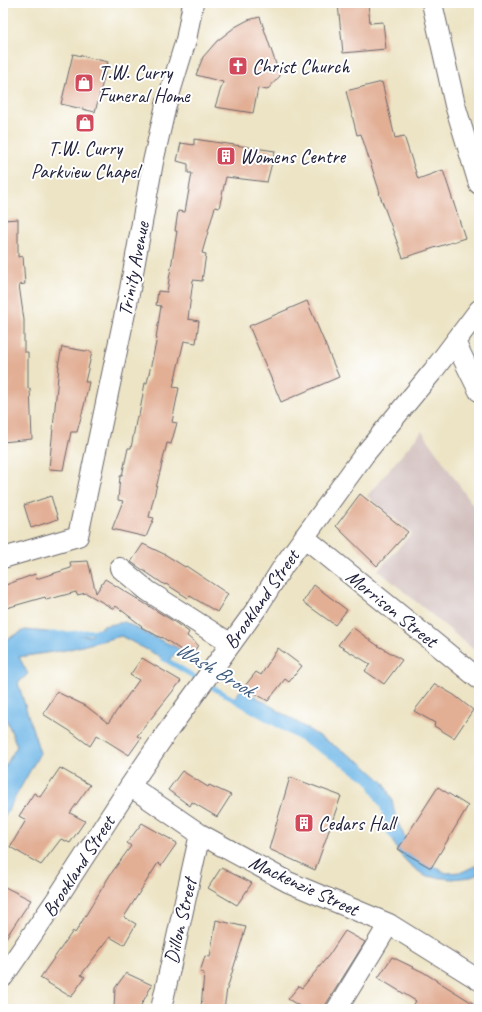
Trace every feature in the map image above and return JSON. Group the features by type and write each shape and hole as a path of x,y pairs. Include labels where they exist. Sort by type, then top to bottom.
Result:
{"street":[{"name":"Trinity Avenue","path":"5,552 78,536 130,289 153,162 166,105 186,40 193,3"},
{"path":"432,3 455,105 479,184"},
{"name":"Brookland Street","path":"3,977 56,900 130,786 231,644 284,565 364,455 479,310"},
{"path":"455,342 479,391"},
{"name":"Morrison Street","path":"304,537 479,679"},
{"path":"120,568 148,591 231,644"},
{"name":"Mackenzie Street","path":"130,786 200,834 288,882 389,924 479,980"},
{"name":"Dillon Street","path":"161,1009 200,834"},
{"path":"337,1009 389,924"}],"shaded area":[{"path":"422,431 479,514 479,654 378,570 412,533 367,496"}],"water":[{"path":"125,622 180,649 168,661 121,636 66,650 19,657 28,674 18,683 40,753 3,819 3,770 17,746 3,711 3,643 7,639 25,630 90,636 103,626"},
{"path":"242,688 362,763 384,783 392,800 396,819 409,846 427,863 446,873 462,872 479,864 479,874 471,877 452,879 425,876 410,865 398,852 390,834 380,797 368,780 339,761 234,699"}],"building":[{"path":"368,3 370,23 383,22 386,49 343,53 338,4"},
{"name":"Christ Church","path":"260,17 280,76 267,90 258,88 253,113 215,107 223,82 196,75 203,57 217,41 235,27 248,20"},
{"name":"T.W. Curry Funeral Home","path":"73,54 108,62 95,112 61,104"},
{"path":"382,82 395,138 404,136 418,179 443,170 465,238 403,258 379,193 361,134 357,135 346,91"},
{"path":"194,139 275,151 267,182 226,177 219,208 215,207 202,253 206,254 202,281 193,280 188,319 199,321 196,343 184,341 173,387 179,388 172,422 177,423 171,444 167,443 149,517 154,518 146,537 112,529 123,501 118,500 120,476 122,476 128,448 131,448 137,416 139,416 145,383 147,383 157,338 161,306 156,305 158,291 167,292 177,231 175,231 178,211 185,212 192,173 188,173 188,164 177,161 181,143 194,145"},
{"path":"18,219 18,257 23,256 25,284 19,285 24,320 24,352 28,352 28,389 30,388 32,439 3,442 3,220"},
{"path":"307,301 339,377 281,402 249,326"},
{"path":"62,347 92,352 85,382 89,382 84,406 77,432 71,432 63,470 49,469 58,366"},
{"path":"360,494 408,532 377,566 336,526"},
{"path":"51,496 58,519 31,528 24,505"},
{"path":"143,544 166,555 185,567 186,566 228,594 217,612 190,596 188,598 166,584 165,585 131,562"},
{"path":"88,561 96,593 105,579 173,621 189,632 187,636 198,645 191,657 162,637 161,638 141,627 142,626 116,606 114,609 86,593 77,595 76,592 46,600 45,597 3,609 3,586 35,574 36,579 71,568 70,562"},
{"path":"314,585 347,610 335,625 303,602"},
{"path":"352,627 381,648 402,660 384,684 365,671 370,664 338,645"},
{"path":"278,648 302,666 289,682 285,679 268,701 244,687 256,672 261,675"},
{"path":"142,658 181,681 137,736 141,738 129,755 97,735 90,746 43,714 57,692 86,706 108,723 139,680 130,675"},
{"path":"435,684 454,695 473,710 454,738 434,726 435,723 414,711"},
{"path":"60,768 90,785 70,813 85,821 70,843 61,839 41,865 10,847 26,820 19,816 34,793 40,797"},
{"path":"182,771 208,787 209,785 231,795 217,817 192,802 190,806 168,790"},
{"name":"Cedars Hall","path":"290,777 341,796 315,870 269,849"},
{"path":"438,787 468,806 431,868 398,849"},
{"path":"142,823 177,843 161,866 158,863 124,917 136,924 124,945 110,937 81,975 85,977 71,997 40,978 73,931 75,933 110,875 131,846 127,843"},
{"path":"221,868 252,883 237,905 208,888"},
{"path":"3,886 31,900 3,942"},
{"path":"216,920 246,927 227,989 224,1009 201,1008 204,973 200,972 205,956 210,957"},
{"path":"345,931 365,942 323,1009 304,1009 288,999 299,986 302,988 329,955"},
{"path":"392,957 423,972 479,1007 479,1009 411,1009 416,1001 378,978"},
{"path":"126,973 152,985 139,1009 114,1009 115,988"}],"waterway":[{"name":"Wash Brook","path":"51,634 97,631 103,632"},
{"name":"Wash Brook","path":"163,658 200,680"},
{"name":"Wash Brook","path":"207,684 329,755 368,780 383,808 390,834 393,837"}],"place":[{"name":"Christ Church","path":"238,66"},
{"name":"T.W. Curry Funeral Home","path":"84,83"},
{"name":"T.W. Curry Parkview Chapel","path":"85,123"},
{"name":"Womens Centre","path":"226,156"},
{"name":"Cedars Hall","path":"304,823"}]}
